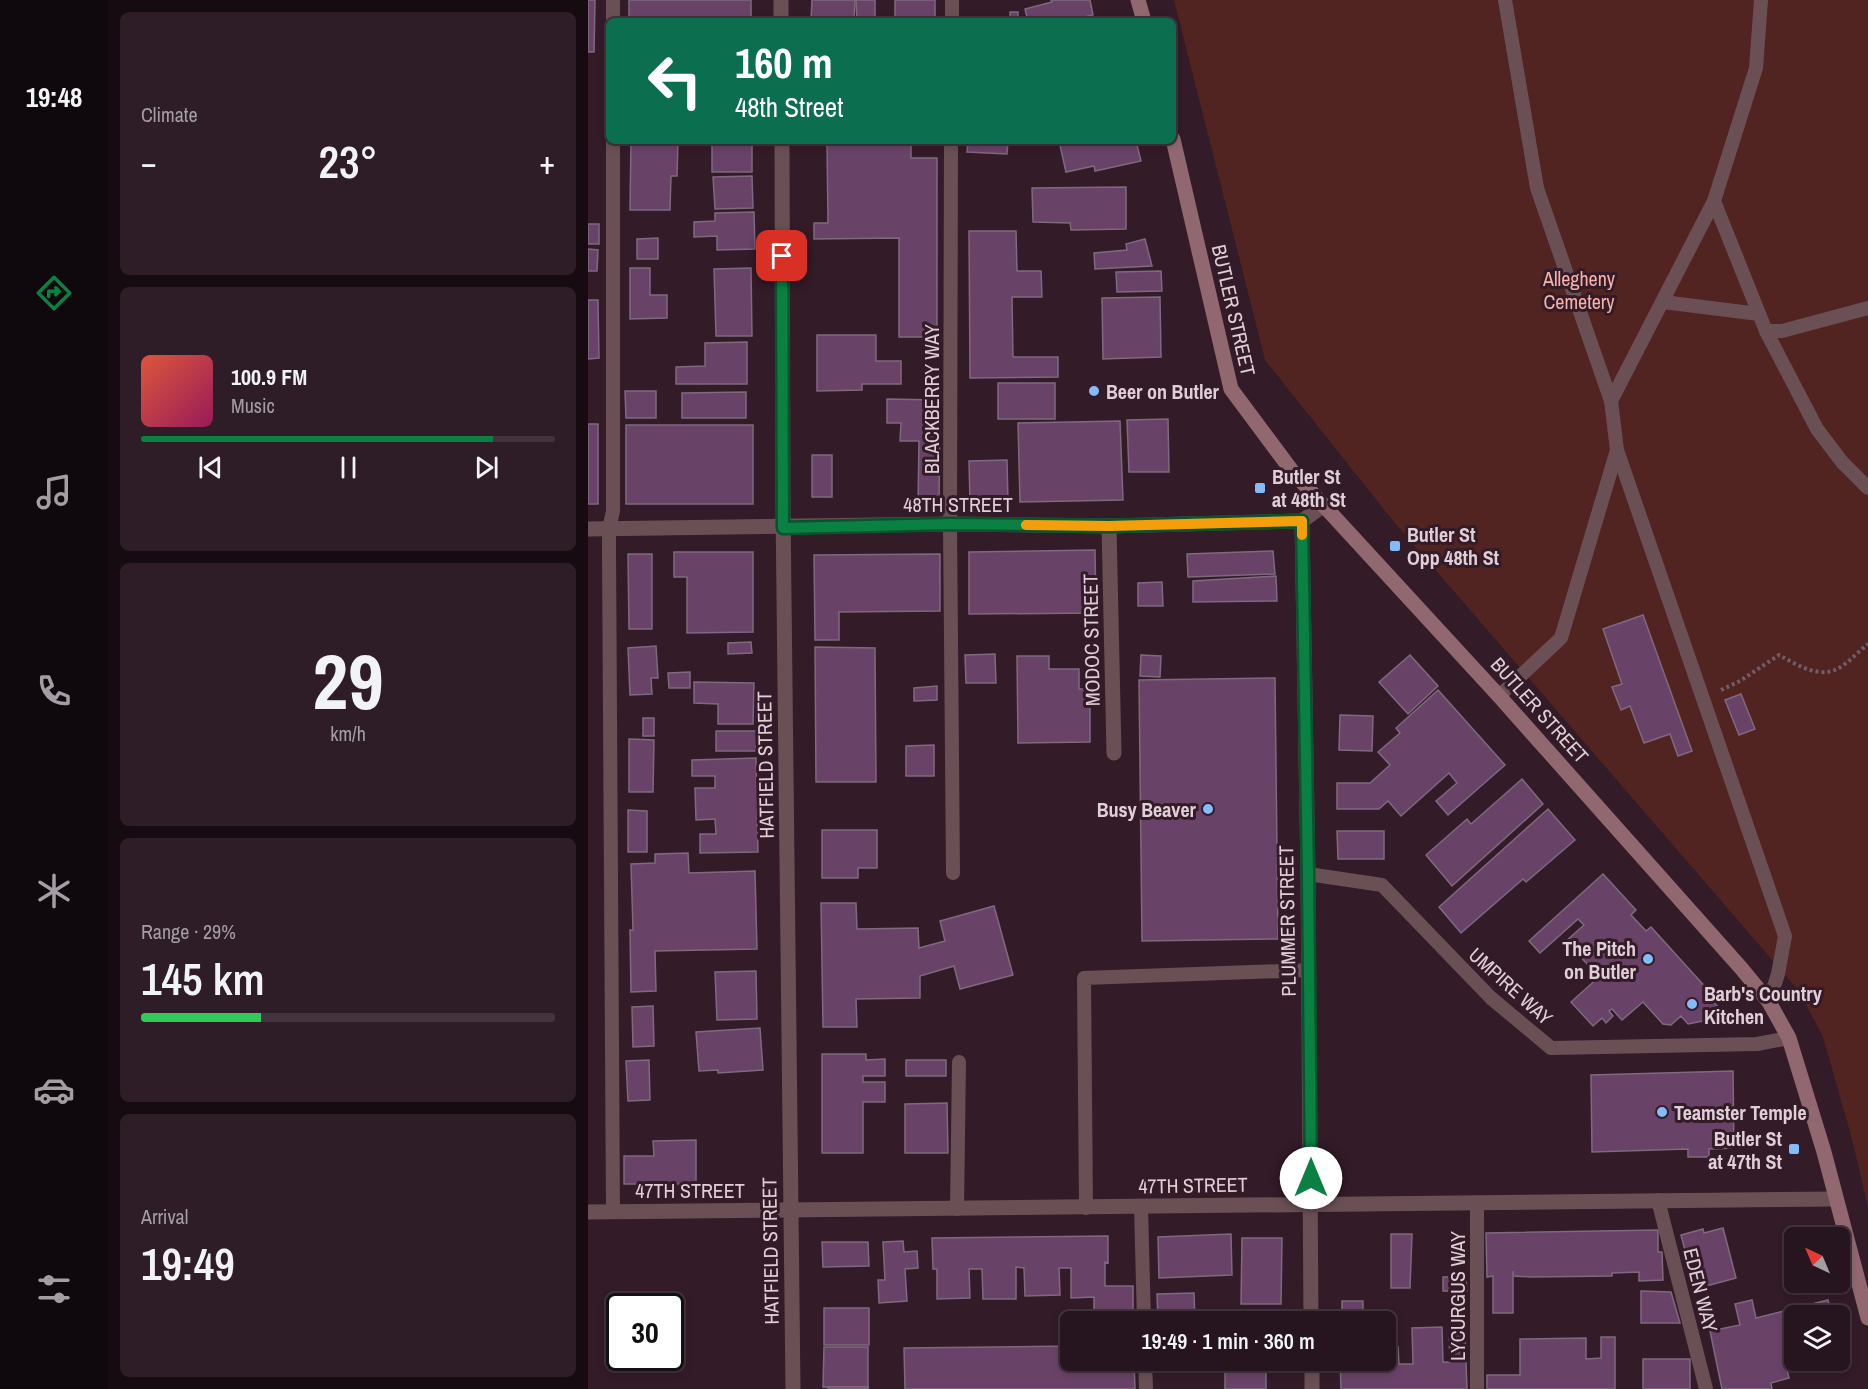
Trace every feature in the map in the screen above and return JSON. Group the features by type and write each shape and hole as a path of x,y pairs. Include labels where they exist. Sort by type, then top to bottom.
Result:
{"main road":[{"path":"1138,0 1143,18"},
{"name":"BUTLER STREET","path":"1174,144 1230,388 1292,471 1499,696 1769,1002 1789,1038 1824,1152 1868,1318"}],"street":[{"path":"781,0 781,18"},
{"name":"HATFIELD STREET","path":"782,144 783,528 793,1389"},
{"path":"1302,521 1324,505"},
{"name":"48TH STREET","path":"588,530 950,524 1109,526 1302,521"},
{"name":"PLUMMER STREET","path":"1302,521 1308,874 1311,1311"},
{"name":"MODOC STREET","path":"1109,526 1114,753"},
{"name":"47TH STREET","path":"588,1212 1835,1199"},
{"path":"1312,1371 1312,1389"}],"lane":[{"path":"613,0 613,18"},
{"path":"952,0 952,18"},
{"path":"1505,0 1537,188 1611,401 1617,450 1785,936 1778,974 1769,1002"},
{"path":"1611,401 1714,201 1756,68 1761,0"},
{"path":"613,144 613,511 609,529 613,1212"},
{"name":"BLACKBERRY WAY","path":"951,144 950,524 954,873"},
{"path":"1714,201 1766,331 1817,429 1842,462 1868,488"},
{"path":"1663,302 1759,314"},
{"path":"1766,331 1782,332 1868,308"},
{"path":"1499,696 1560,638 1617,450"},
{"name":"UMPIRE WAY","path":"1308,874 1382,885 1491,998 1551,1048 1757,1044 1789,1038"},
{"path":"1086,1208 1084,978 1309,970"},
{"path":"957,1209 959,1062"},
{"name":"EDEN WAY","path":"1658,1200 1706,1389"},
{"name":"LYCURGUS WAY","path":"1477,1203 1477,1389"},
{"path":"1141,1207 1144,1311"},
{"path":"1145,1371 1146,1389"}],"path":[{"path":"1740,681 1779,655 1818,673 1840,668 1868,644"}],"green space":[{"name":"Allegheny Cemetery","path":"1174,0 1868,0 1868,1208 1852,1139 1823,1037 1799,991 1394,522 1265,360"}],"building":[{"path":"588,0 595,0 594,52 588,52"},
{"path":"629,0 751,0 751,18 629,18"},
{"path":"812,0 855,0 854,18 811,18"},
{"path":"856,0 875,0 875,18 857,18"},
{"path":"895,0 935,0 935,18 895,18"},
{"path":"1051,0 1090,0 1093,15 1080,18 1027,18 1025,9 1052,2"},
{"path":"1010,12 1018,12 1018,18 1010,18"},
{"path":"631,144 678,144 677,176 671,176 670,210 630,210"},
{"path":"712,144 752,144 752,172 712,172"},
{"path":"827,144 911,144 911,158 937,158 937,337 899,337 899,238 814,239 814,223 828,223"},
{"path":"968,144 1008,144 1007,154 967,152"},
{"path":"1060,144 1137,144 1141,161 1095,171 1094,166 1066,172"},
{"path":"752,176 753,208 715,209 713,177"},
{"path":"1126,187 1126,229 1071,230 1070,223 1033,222 1032,188"},
{"path":"754,212 755,249 717,250 717,236 694,237 694,222 715,221 715,213"},
{"path":"588,224 599,224 599,244 588,244"},
{"path":"969,231 1016,231 1017,271 1041,271 1042,297 1012,297 1013,357 1058,357 1058,377 970,378"},
{"path":"658,238 658,259 637,259 637,239"},
{"path":"1145,239 1152,266 1095,269 1094,253 1127,250 1126,244"},
{"path":"588,249 598,250 597,271 588,271"},
{"path":"630,268 650,268 650,295 667,295 667,318 630,319"},
{"path":"751,268 752,336 716,336 714,269"},
{"path":"1161,271 1162,291 1117,292 1116,272"},
{"path":"1160,297 1161,357 1103,359 1102,298"},
{"path":"588,300 598,300 599,358 588,359"},
{"path":"817,335 876,335 876,361 901,361 901,384 862,384 862,390 817,391"},
{"path":"747,342 747,384 676,384 676,367 705,366 705,343"},
{"path":"998,383 1055,383 1055,419 998,419"},
{"path":"625,391 656,391 656,418 626,418"},
{"path":"746,392 746,418 682,418 682,393"},
{"path":"887,399 940,400 939,505 918,505 919,441 900,441 901,423 887,423"},
{"path":"1168,419 1169,472 1129,472 1127,420"},
{"path":"1120,421 1123,500 1020,502 1018,423"},
{"path":"588,424 598,424 598,504 588,504"},
{"path":"626,425 753,425 753,504 626,504"},
{"path":"812,455 832,455 832,497 812,497"},
{"path":"1007,460 1008,502 970,503 969,461"},
{"path":"1095,550 1096,613 969,614 969,552"},
{"path":"1273,551 1275,574 1188,577 1187,554"},
{"path":"674,552 753,552 753,632 687,633 687,577 674,577"},
{"path":"628,554 652,554 652,629 629,629"},
{"path":"940,554 940,611 839,612 839,640 815,640 814,555"},
{"path":"1276,576 1277,601 1193,602 1193,581"},
{"path":"1162,582 1163,606 1138,606 1138,583"},
{"path":"1643,615 1692,751 1678,756 1670,734 1644,743 1630,706 1621,710 1612,687 1622,684 1603,629"},
{"path":"751,642 752,653 728,654 728,643"},
{"path":"656,646 658,678 651,678 652,694 630,695 628,648"},
{"path":"815,647 875,648 876,782 816,782"},
{"path":"995,654 996,683 966,683 965,655"},
{"path":"1141,655 1161,656 1160,677 1140,676"},
{"path":"1410,655 1438,686 1408,714 1379,682"},
{"path":"1017,656 1049,656 1049,669 1079,669 1079,689 1090,689 1090,742 1018,743"},
{"path":"690,672 690,688 669,688 668,673"},
{"name":"Busy Beaver","path":"1275,678 1278,939 1142,941 1139,680"},
{"path":"694,682 754,683 753,724 718,724 718,704 694,703"},
{"path":"937,686 937,700 914,701 914,688"},
{"path":"1438,690 1505,765 1448,815 1436,801 1457,783 1449,773 1401,816 1388,801 1379,809 1337,809 1337,783 1370,783 1390,765 1378,752 1400,733 1396,728"},
{"path":"1741,694 1755,729 1739,735 1725,700"},
{"path":"1340,715 1373,716 1372,751 1339,750"},
{"path":"643,718 654,718 654,736 643,736"},
{"path":"716,731 757,731 756,751 716,751"},
{"path":"629,739 654,740 653,792 629,792"},
{"path":"934,745 934,776 906,776 906,746"},
{"path":"756,758 758,852 700,853 700,834 716,834 715,819 696,820 695,788 715,788 715,776 692,776 692,760"},
{"path":"1522,779 1543,804 1452,886 1426,855 1467,819 1471,824"},
{"path":"1548,809 1575,840 1526,882 1523,879 1461,933 1439,907"},
{"path":"628,810 647,811 647,852 628,852"},
{"path":"822,830 877,830 877,868 858,868 858,878 822,878"},
{"path":"1337,831 1384,831 1384,859 1338,859"},
{"path":"688,853 689,873 755,871 757,949 655,951 656,991 631,992 630,930 633,930 631,864 655,863 655,854"},
{"path":"1603,874 1636,910 1631,915 1646,931 1651,927 1709,991 1706,994 1718,1007 1703,1021 1688,1024 1681,1016 1671,1025 1663,1024 1643,1002 1622,1020 1612,1009 1609,1011 1613,1016 1606,1023 1602,1018 1593,1026 1571,1002 1599,977 1566,941 1584,925 1578,919 1540,953 1529,941"},
{"path":"821,903 856,903 857,929 918,928 919,948 945,941 940,921 994,906 1013,975 960,989 954,966 920,976 920,998 856,999 857,1027 823,1027"},
{"path":"756,971 757,1019 717,1020 715,972"},
{"path":"653,1006 654,1046 633,1047 632,1007"},
{"path":"760,1028 763,1070 718,1073 718,1070 699,1071 696,1032"},
{"path":"822,1054 866,1054 866,1060 885,1059 885,1076 863,1076 863,1082 885,1082 885,1102 863,1102 863,1153 822,1153"},
{"path":"649,1060 650,1100 628,1101 626,1061"},
{"path":"906,1060 946,1060 946,1076 906,1076"},
{"name":"Teamster Temple","path":"1733,1071 1734,1148 1709,1149 1709,1157 1688,1157 1688,1149 1592,1152 1591,1075"},
{"path":"947,1103 948,1153 905,1153 905,1104"},
{"path":"696,1140 696,1184 624,1184 624,1156 654,1156 653,1141"},
{"path":"1723,1228 1736,1278 1695,1289 1681,1235 1703,1229 1704,1233"},
{"path":"1658,1230 1658,1252 1662,1252 1663,1280 1639,1281 1639,1272 1612,1273 1612,1276 1513,1276 1513,1313 1493,1313 1493,1276 1487,1277 1486,1233"},
{"path":"1231,1234 1232,1275 1159,1278 1158,1237"},
{"path":"1391,1234 1412,1234 1410,1288 1391,1288"},
{"path":"1108,1236 1105,1286 1133,1286 1133,1311 1094,1311 1094,1297 1071,1298 1071,1268 1059,1268 1060,1295 1025,1296 1024,1268 1016,1267 1016,1299 983,1299 982,1269 969,1269 970,1298 937,1299 937,1269 933,1269 932,1238"},
{"path":"1242,1238 1282,1238 1281,1304 1241,1304"},
{"path":"903,1241 904,1252 917,1251 918,1268 905,1269 907,1301 879,1303 878,1280 885,1280 883,1242"},
{"path":"822,1242 868,1242 869,1266 823,1267"},
{"path":"1443,1277 1466,1277 1467,1291 1443,1291"},
{"path":"1641,1291 1671,1292 1680,1323 1641,1323"},
{"path":"1194,1293 1195,1311 1158,1311 1157,1294"},
{"path":"1752,1300 1756,1318 1784,1311 1784,1371 1787,1371 1789,1378 1771,1383 1772,1389 1722,1389 1710,1331 1740,1325 1735,1304"},
{"path":"1828,1300 1829,1305 1808,1305"},
{"path":"1342,1301 1363,1301 1363,1311 1342,1311"},
{"path":"824,1308 869,1308 869,1345 824,1345"},
{"path":"1442,1327 1443,1362 1450,1362 1449,1336 1465,1335 1467,1389 1341,1389 1340,1371 1396,1371 1396,1347 1398,1347 1399,1364 1413,1364 1412,1328"},
{"path":"1601,1337 1615,1337 1615,1389 1487,1389 1487,1375 1520,1375 1520,1339 1586,1338 1586,1359 1601,1358"},
{"path":"1060,1346 1060,1371 1134,1371 1135,1389 905,1389 904,1348"},
{"path":"824,1347 868,1347 868,1387 823,1387"},
{"path":"1643,1359 1690,1359 1690,1389 1643,1389"},
{"path":"1225,1371 1266,1371 1266,1389 1225,1389"},
{"path":"828,1387 868,1387 868,1389 828,1389"}],"slow traffic":[{"path":"1026,525 1109,526 1302,521 1302,535"}],"place":[{"name":"Beer on Butler","path":"1094,391"},
{"name":"Butler St at 48th St","path":"1260,488"},
{"name":"Butler St Opp 48th St","path":"1395,546"},
{"name":"Busy Beaver","path":"1208,809"},
{"name":"The Pitch on Butler","path":"1648,959"},
{"name":"Barb's Country Kitchen","path":"1692,1004"},
{"name":"Teamster Temple","path":"1662,1112"},
{"name":"Butler St at 47th St","path":"1794,1149"}],"route":[{"path":"782,256 783,528 950,524 1109,526 1302,521 1311,1178"}]}
